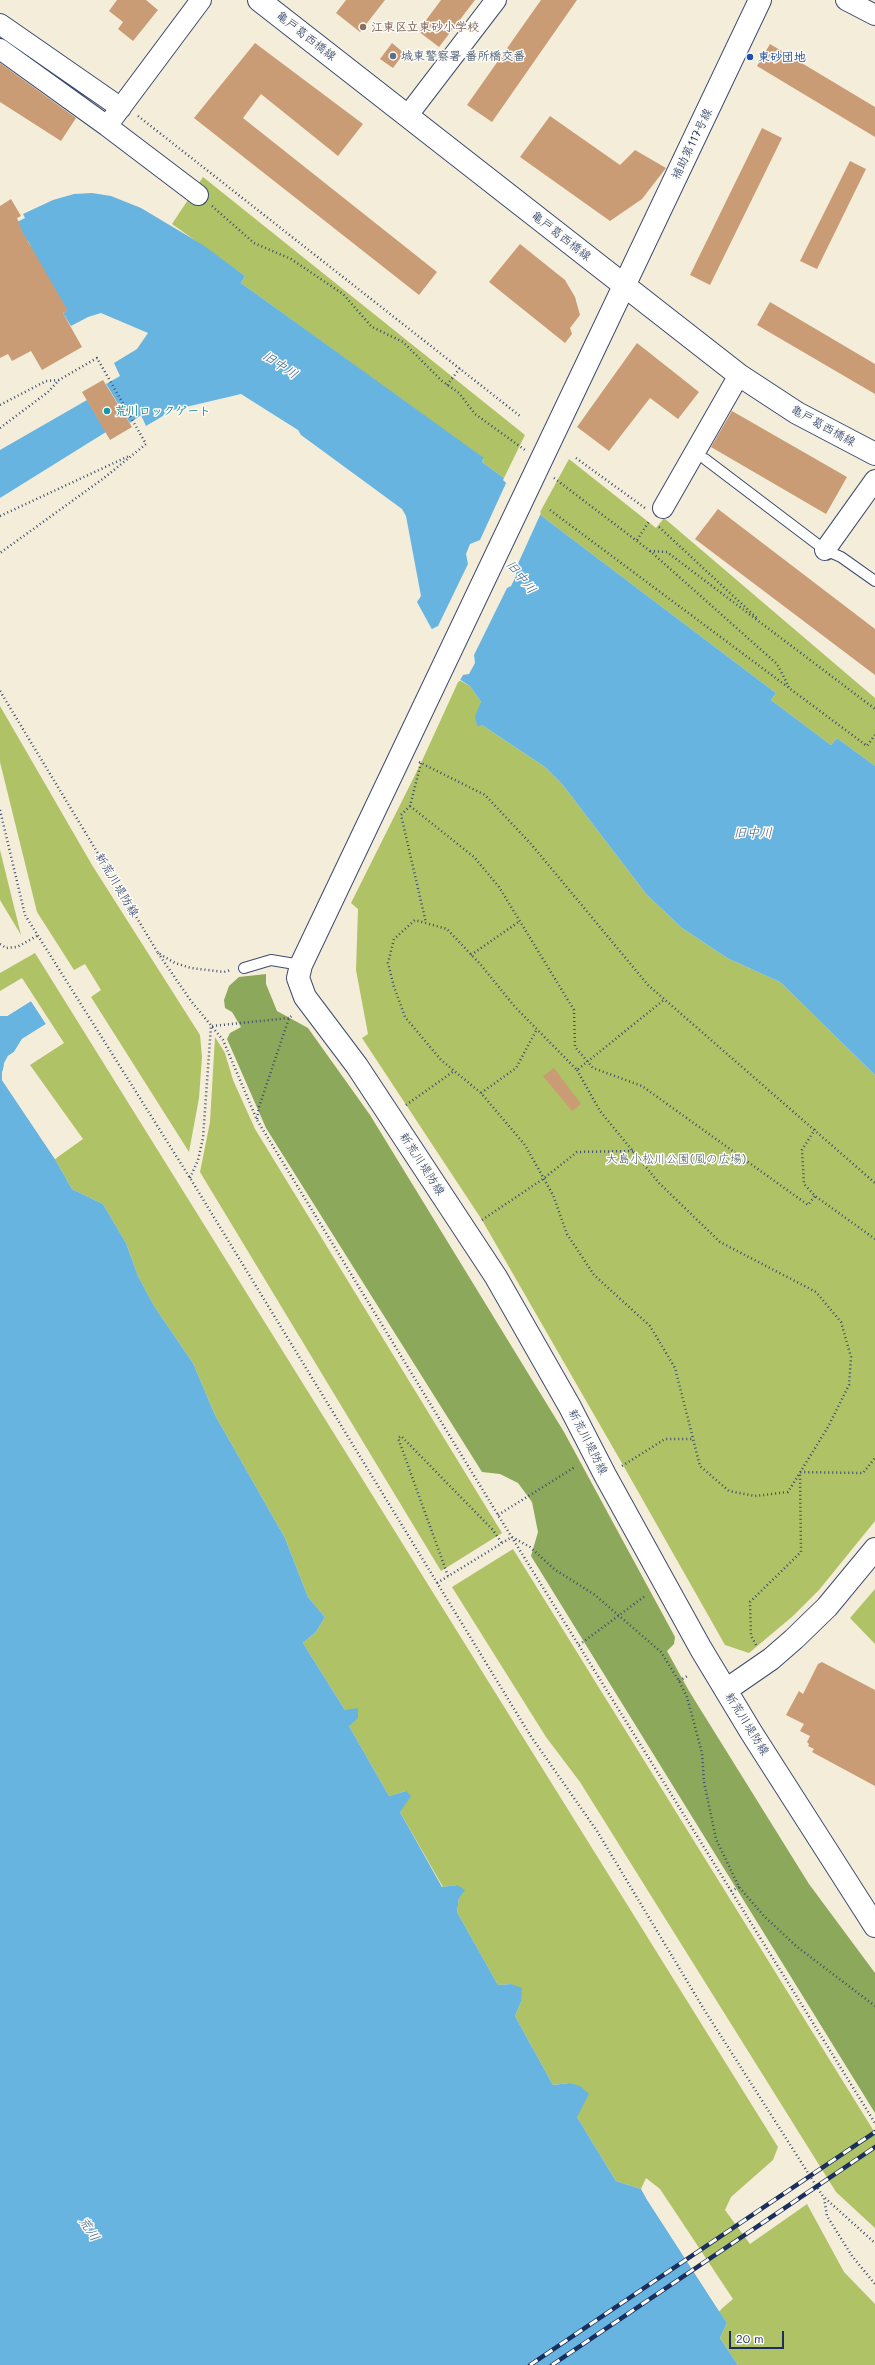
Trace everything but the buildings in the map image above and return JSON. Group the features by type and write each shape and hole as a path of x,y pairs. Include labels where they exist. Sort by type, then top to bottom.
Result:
{"street":[{"path":"108,126 201,0"},
{"name":"亀戸葛西橋線","path":"259,0 624,287 739,375 792,409 875,454"},
{"path":"408,116 496,0"},
{"name":"補助第117号線","path":"532,465 624,287 760,0"},
{"path":"846,0 875,15"},
{"path":"0,24 121,108"},
{"path":"0,49 108,126 198,195"},
{"path":"658,513 739,375"},
{"name":"新荒川堤防線","path":"532,465 402,752 301,964 298,978 305,997 357,1066 391,1115 464,1230 496,1277 570,1407 605,1475 726,1690 875,1926"},
{"path":"825,550 875,480"},
{"path":"726,1690 771,1659 794,1639 827,1607 875,1549"}],"lane":[{"path":"705,459 825,550 841,557 875,581"},
{"path":"244,968 271,960 301,964"}],"path":[{"path":"121,108 140,117 520,416"},
{"path":"198,195 254,243 291,259 343,294 372,326 403,342 447,385 459,393 475,414 532,465 637,540 777,664 790,689"},
{"path":"0,428 48,392 59,380 97,358 146,444 104,478 0,553"},
{"path":"447,385 460,368"},
{"path":"0,405 46,381 59,380"},
{"path":"0,516 133,454"},
{"path":"576,458 658,513"},
{"path":"550,510 867,746 875,735"},
{"path":"637,540 658,513"},
{"path":"658,513 655,524 769,629"},
{"path":"650,551 667,552 875,709"},
{"name":"新荒川堤防線","path":"0,691 158,953 175,963 191,968 224,972 244,968"},
{"path":"402,752 485,795 531,844 648,984 815,1128 875,1183"},
{"path":"421,763 410,806 401,815 426,923"},
{"path":"410,806 474,856 499,887 574,1010 575,1047 593,1068 642,1086 808,1205 816,1196"},
{"path":"0,810 25,915 37,936 190,1178 530,1735 597,1831 705,2012 824,2198 875,2243"},
{"path":"415,920 447,929 472,954 515,1007 577,1070 600,1111 659,1183 720,1242 816,1292 841,1322 851,1357 849,1385 828,1427 788,1492 755,1496 729,1491 700,1466 675,1368 650,1326 594,1275 567,1234 553,1195 525,1145 481,1093 441,1060 405,1017 394,987 388,962 394,939 415,920"},
{"path":"472,954 520,921"},
{"path":"0,944 6,948 17,947 37,936"},
{"path":"158,953 191,1001 223,1040 257,1120 498,1515 875,2123"},
{"path":"577,1070 665,999"},
{"path":"257,1120 259,1107 289,1018 295,1013"},
{"path":"212,1026 289,1018"},
{"path":"190,1178 198,1160 204,1138 212,1026"},
{"path":"481,1093 516,1068 537,1029"},
{"path":"391,1115 454,1071"},
{"path":"815,1128 802,1150 804,1184 816,1196 875,1239"},
{"path":"464,1230 482,1220 543,1178 577,1152 633,1151"},
{"path":"448,1576 398,1438 400,1436 492,1529 502,1543"},
{"path":"605,1475 665,1439 692,1439"},
{"path":"800,1472 863,1473 875,1458"},
{"path":"498,1515 574,1467"},
{"path":"758,1651 751,1636 750,1602 801,1552 800,1472"},
{"path":"437,1583 512,1537"},
{"path":"512,1537 530,1547 554,1569 618,1614 661,1652 679,1681 694,1720 702,1753 710,1814 716,1839 739,1887 764,1916 796,1946 875,2006"},
{"path":"579,1645 618,1614 645,1596"},
{"path":"679,1681 689,1675"},
{"path":"731,1891 739,1887"},
{"path":"824,2198 827,2216 852,2256 875,2284"}],"green space":[{"path":"203,177 525,435 504,478 482,462 484,459 241,283 245,276 172,224"},
{"path":"569,459 656,528 664,518 875,698 875,766 837,738 831,745 771,700 776,693 539,514"},
{"name":"大島小松川公園(風の広場)","path":"459,680 470,686 481,702 482,725 545,767 562,784 647,895 682,928 727,958 780,982 875,1075 875,1521 819,1590 793,1616 749,1653 725,1645 482,1220 362,1038 368,1034 356,970 358,909 351,903 421,763"},
{"path":"0,706 92,865 200,1035 202,1057 199,1098 189,1152 91,997 101,990 85,964 74,970 37,912 0,762"},
{"path":"0,850 21,935 0,900"},
{"path":"35,953 778,2147 773,2160 731,2197 725,2210 750,2244 807,2204 844,2272 875,2304 875,2365 738,2365 720,2338 727,2323 719,2311 733,2299 660,2189 646,2178 641,2189 616,2181 577,2117 569,2083 553,2085 515,2016 521,2002 511,1984 498,1985 457,1912 459,1898 457,1885 443,1887 400,1812 406,1791 389,1796 349,1726 345,1710 303,1643 316,1632 325,1617 308,1597 285,1538 215,1415 193,1363 154,1306 138,1276 126,1243 103,1204 72,1189 55,1159 83,1139 30,1065 64,1043 22,978 0,991 0,973"},
{"path":"266,974 266,984 277,1011 308,1028 370,1115 564,1432 675,1637 674,1644 667,1651 689,1691 809,1884 875,1973 875,2113 531,1556 538,1532 532,1502 518,1483 500,1474 482,1472 266,1128 227,1039 230,1033 241,1027 232,1012 225,1008 224,1000 229,986 239,977"},
{"path":"215,1037 225,1053 233,1080 255,1129 502,1533 441,1571 200,1172 210,1122"},
{"path":"513,1549 875,2133 875,2228 836,2192 580,1782 546,1737 452,1587"},
{"path":"875,1589 875,1644 850,1618"}],"water":[{"name":"旧中川","path":"92,193 111,196 141,208 203,245 245,276 241,283 484,458 482,462 504,478 503,480 539,514 776,693 771,700 831,745 837,738 875,766 875,1075 780,982 727,958 682,928 647,895 562,784 545,767 482,725 477,726 475,716 481,702 470,686 459,679 417,602 421,596 406,516 402,509 301,435 298,430 241,394 173,410 146,426 141,415 130,423 106,384 120,376 114,363 137,349 148,333 101,313 88,317 71,326 63,313 67,311 27,249 31,247 28,241 18,234 22,230 17,232 13,224 25,218 23,214 53,200 74,194"},
{"path":"87,400 106,432 0,498 0,450"},
{"name":"荒川","path":"31,1001 46,1024 22,1039 14,1052 8,1056 4,1063 2,1080 55,1159 72,1189 103,1204 126,1243 138,1276 154,1306 193,1363 215,1415 285,1538 308,1597 325,1617 316,1632 303,1643 345,1710 358,1708 358,1718 349,1726 389,1796 406,1791 411,1796 400,1812 442,1887 457,1885 465,1890 459,1898 457,1912 498,1985 511,1984 522,1988 521,2002 515,2016 553,2085 569,2083 580,2086 589,2094 577,2117 616,2181 641,2189 727,2323 720,2338 738,2365 0,2365 0,1016 7,1016"}],"pier":[{"path":"507,481 541,513 516,568 516,576 511,586 507,588 474,655 475,663 469,674 463,675 459,682 430,630 438,626 468,564 466,554 470,544 480,540"},
{"path":"32,999 48,1025 24,1041 15,1054 10,1058 4,1072 4,1080 57,1158 55,1159 2,1080 2,1072 8,1056 14,1052 22,1039 46,1024 31,1001 7,1016 0,1016 0,1014 6,1014"},
{"path":"648,2197 721,2310 719,2311 646,2198"}],"railway":[{"path":"530,2365 875,2132"},
{"path":"552,2365 875,2147"}],"place":[{"name":"江東区立東砂小学校","path":"363,27"},
{"name":"城東警察署 番所橋交番","path":"393,56"},
{"name":"東砂団地","path":"750,57"},
{"name":"荒川ロックゲート","path":"107,411"}]}
